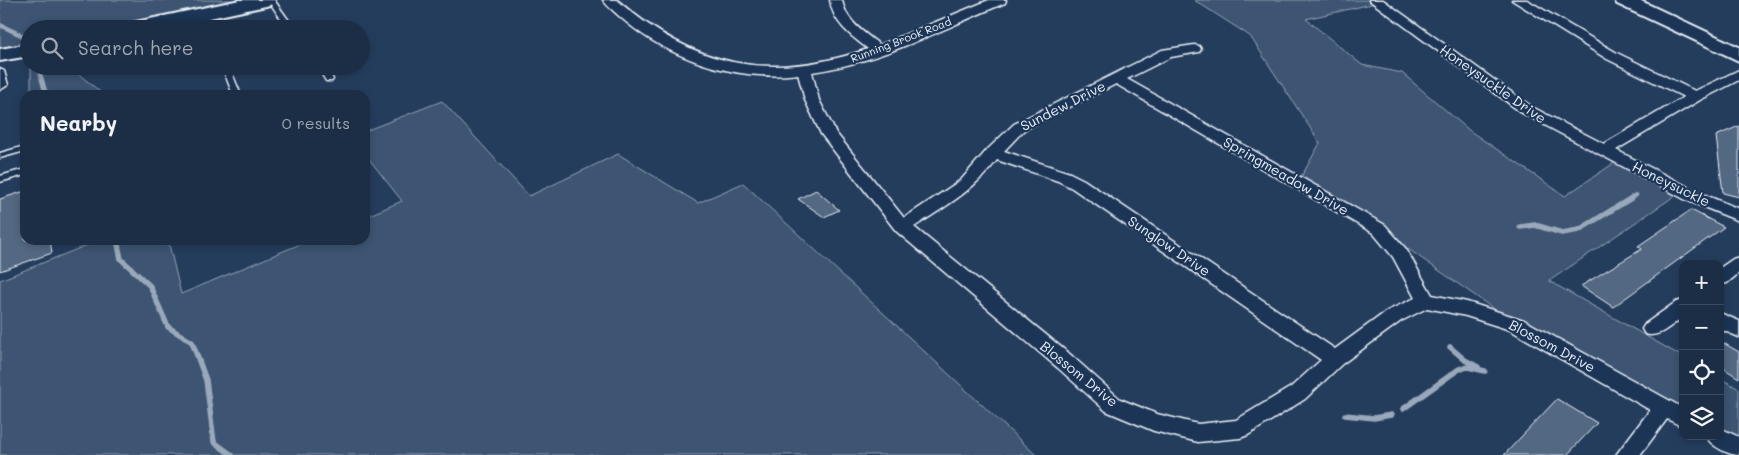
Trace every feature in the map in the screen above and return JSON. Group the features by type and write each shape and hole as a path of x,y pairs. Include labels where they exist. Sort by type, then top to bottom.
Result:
{"street":[{"path":"209,20 266,0"},
{"name":"Running Brook Road","path":"609,0 648,33 682,53 701,60 749,69 804,69 838,63 878,50 1000,0"},
{"path":"836,0 841,16 848,26 878,50"},
{"name":"Honeysuckle Drive","path":"1375,0 1527,110 1605,150"},
{"path":"1518,0 1612,56 1695,97"},
{"path":"1624,0 1739,55"},
{"name":"Sundew Drive","path":"902,227 962,188 975,176 1009,135 1019,127 1167,53 1194,49"},
{"path":"0,56 20,51"},
{"name":"Blossom Drive","path":"804,69 812,100 829,134 902,227 1065,362 1113,405 1154,422 1198,433 1240,429 1298,393 1335,359 1394,316 1409,307 1426,301 1467,309 1517,325 1679,416"},
{"path":"1605,150 1695,97 1739,74"},
{"name":"Springmeadow Drive","path":"1117,79 1379,229 1390,238 1397,248 1426,301"},
{"name":"Honeysuckle","path":"1605,150 1692,196 1739,215"},
{"name":"Sunglow Drive","path":"993,153 1064,177 1078,184 1335,359"},
{"path":"1724,275 1739,263"},
{"path":"1652,329 1679,310"},
{"path":"1724,322 1739,330"},
{"path":"1627,455 1664,408"},
{"path":"1724,440 1739,448"}],"lane":[{"path":"271,0 285,20"},
{"path":"0,71 4,85 0,88"},
{"path":"229,75 235,90"},
{"path":"326,75 329,79"},
{"path":"0,156 20,150"},
{"path":"0,179 20,173"}],"shaded area":[{"path":"0,0 238,0 141,20 20,20 20,45 0,49"},
{"path":"1194,0 1372,0 1376,3 1306,19 1362,65 1402,73 1470,131 1565,196 1620,159 1682,191 1549,281 1679,355 1679,414 1517,325 1391,237 1300,179 1320,143 1250,36"},
{"path":"31,75 80,75 98,90 31,90"},
{"path":"442,101 529,196 618,154 698,203 743,183 1036,455 0,455 0,280 88,245 169,245 181,294 298,245 370,245 370,215 402,201 370,160 370,129"},
{"path":"1724,380 1739,389 1739,446 1724,438"}],"building":[{"path":"1739,126 1739,197 1723,193 1716,136"},
{"path":"816,190 839,210 824,217 798,199"},
{"path":"20,193 20,245 51,245 52,253 0,271 0,199"},
{"path":"1691,210 1724,227 1613,307 1581,286 1642,249 1638,246"},
{"path":"1724,343 1739,352 1739,378 1724,369"},
{"path":"1557,399 1597,423 1567,455 1504,455"}],"waterway":[{"path":"0,25 20,35"},
{"path":"41,75 45,90"},
{"path":"1631,198 1636,195"},
{"path":"1520,227 1535,225 1562,233 1579,230 1633,197"},
{"path":"118,245 121,259 150,286 168,327 192,342 206,380 214,442 232,455"},
{"path":"1450,347 1465,360 1478,367"},
{"path":"1403,409 1459,369 1468,367 1485,371"},
{"path":"1345,415 1374,418 1391,415"}]}
